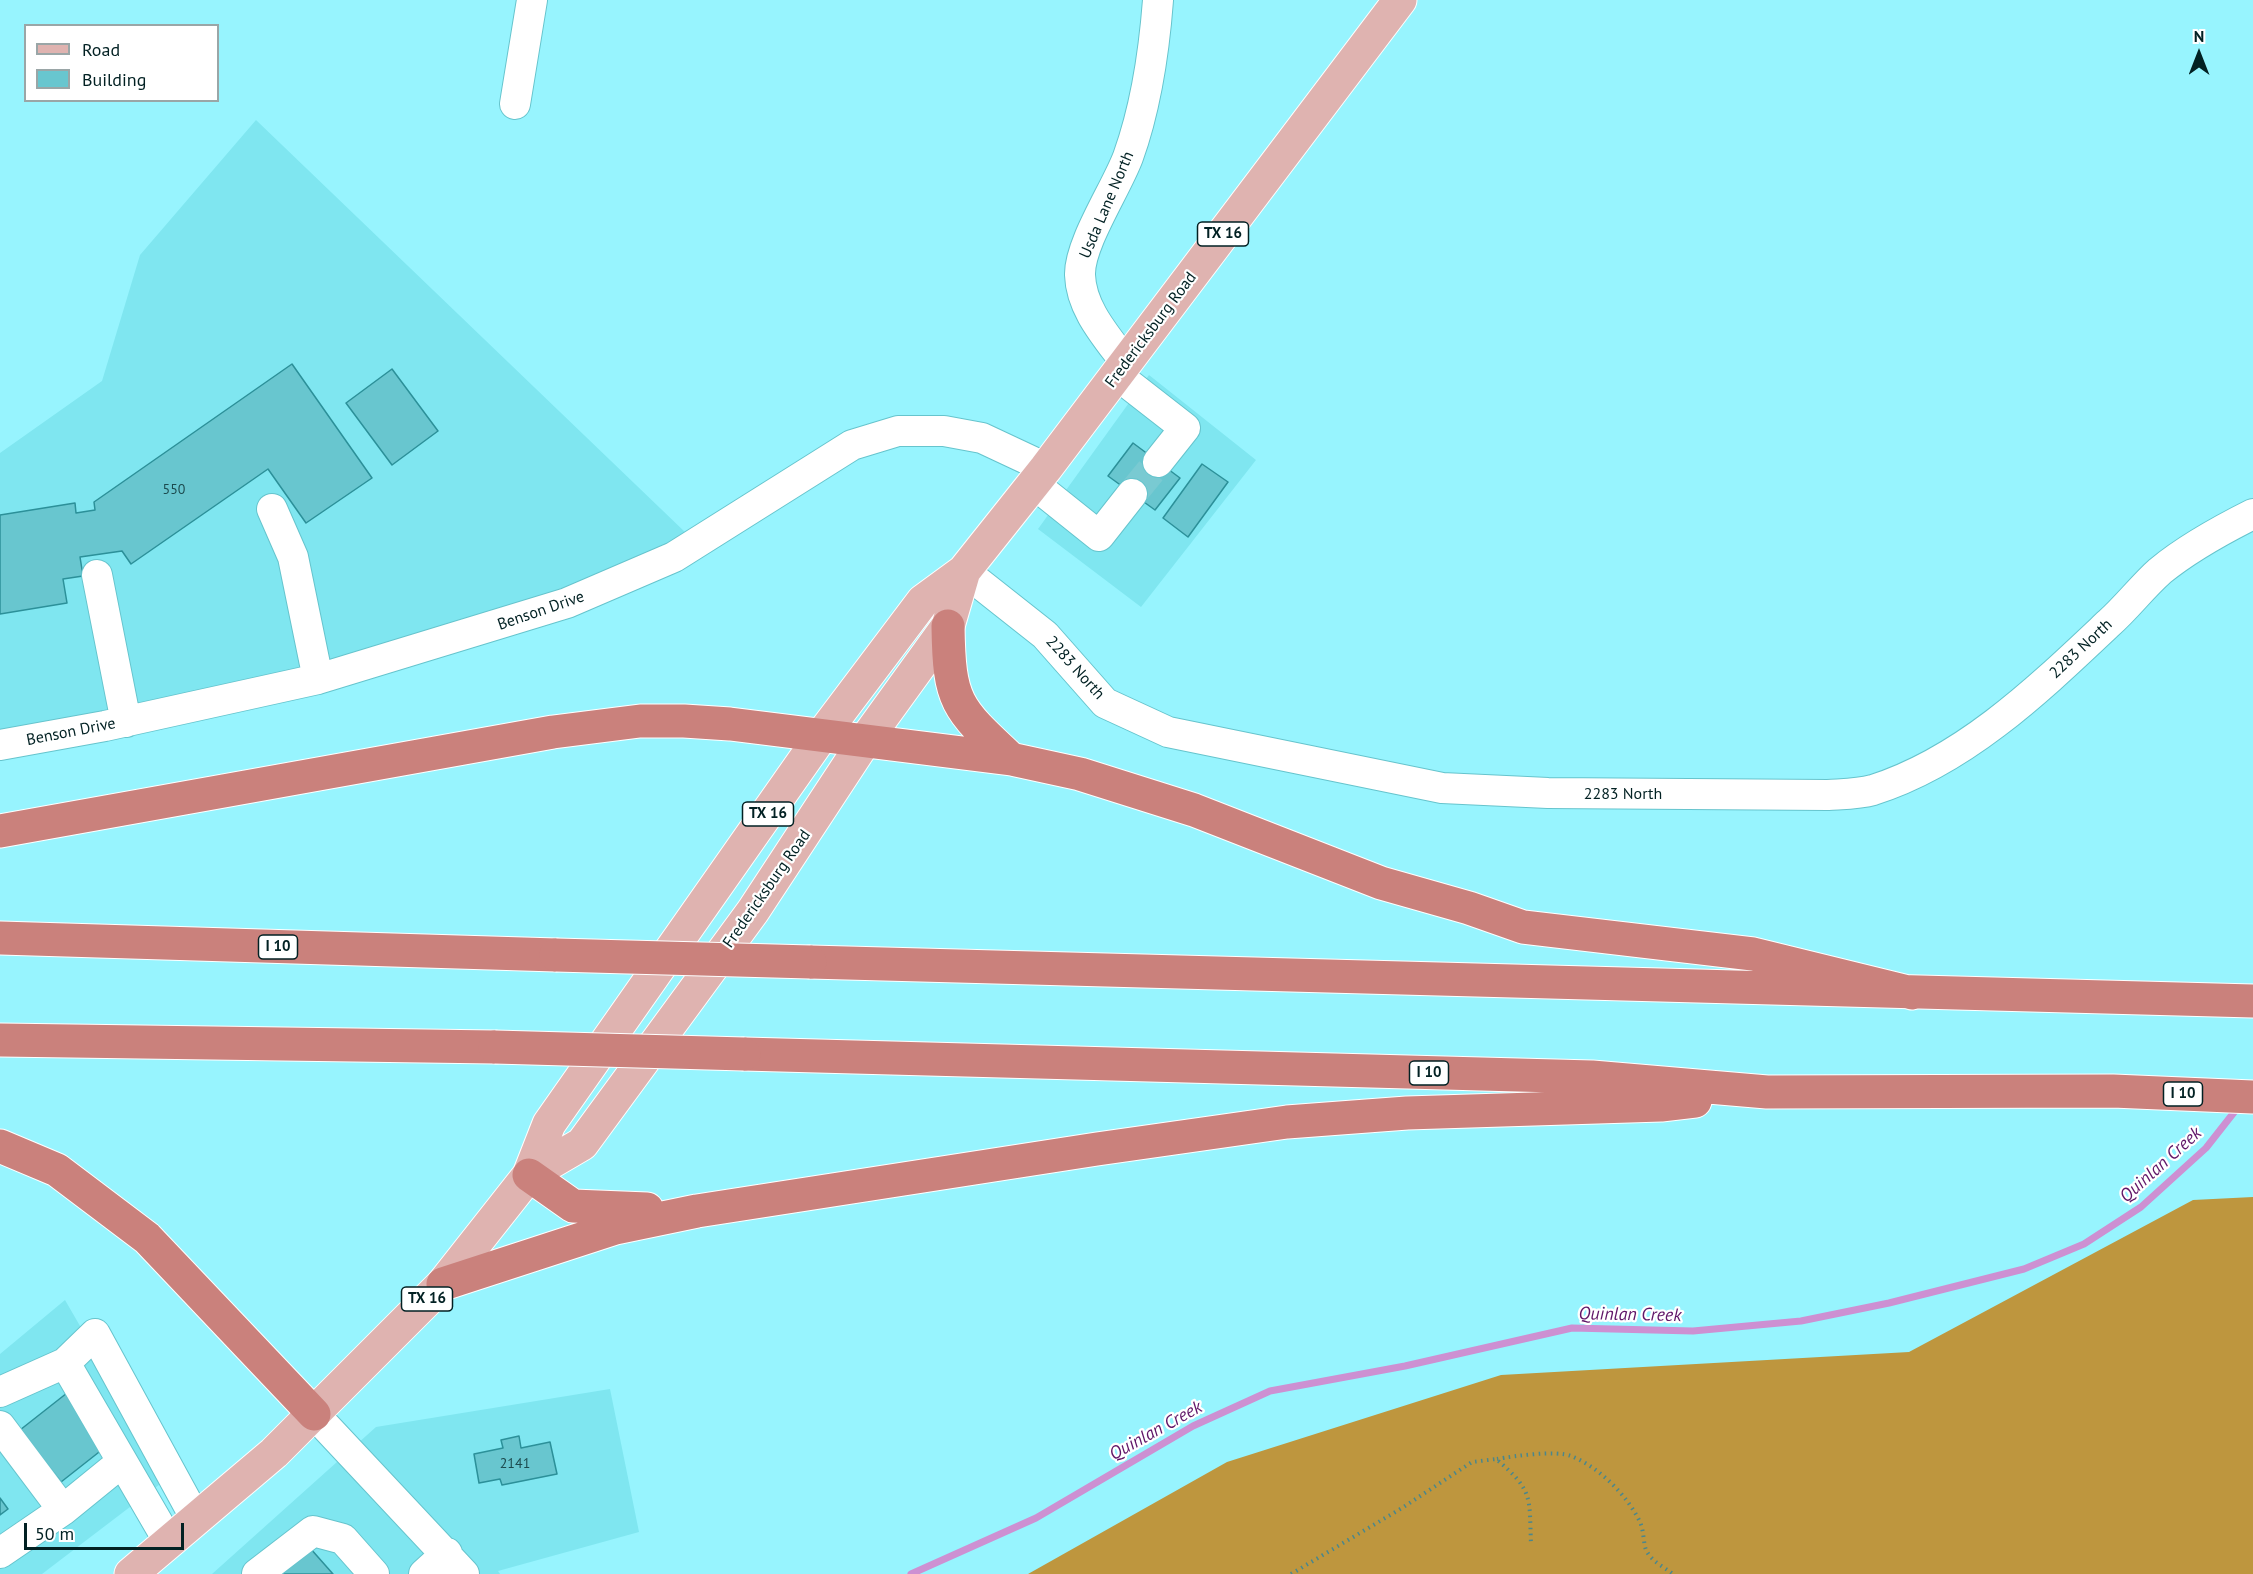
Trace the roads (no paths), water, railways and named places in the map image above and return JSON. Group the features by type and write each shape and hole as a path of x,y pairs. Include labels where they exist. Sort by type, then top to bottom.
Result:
{"highway":[{"path":"948,626 949,673 961,709 976,728 1011,759"},
{"path":"0,831 604,724 684,721 822,735 1011,759 1080,774 1194,810 1381,883 1469,908 1523,927 1753,954 1912,993"},
{"name":"I 10","path":"0,938 2253,1001"},
{"name":"I 10","path":"0,1040 495,1047 1592,1077 1767,1092 2113,1091 2253,1096"},
{"path":"442,1284 615,1228 697,1211 1287,1122 1407,1113 1661,1105 1767,1092"},
{"path":"0,1146 57,1170 147,1238 314,1413"},
{"path":"529,1175 573,1206 697,1211"}],"main road":[{"name":"Fredericksburg Road","path":"314,1413 442,1284 529,1175 549,1124 822,735 923,601 964,571 1040,476 1400,0"},
{"name":"Fredericksburg Road","path":"529,1175 582,1144 753,911 864,742 948,626 964,571"},
{"name":"TX 16","path":"153,1562 196,1519 274,1453 314,1413"}],"street":[{"path":"515,104 532,0"},
{"name":"Usda Lane North","path":"1158,0 1146,91 1138,124 1118,182 1084,250 1080,274 1085,300 1121,369 1185,428 1158,462"},
{"name":"Benson Drive","path":"0,745 126,722 318,680 567,603 674,557 852,445 898,431 944,431 982,438 1040,476 1099,536 1132,494"},
{"path":"272,509 293,557 318,680"},
{"name":"2283 North","path":"964,571 1045,635 1106,702 1168,732 1442,788 1548,793 1828,795 1871,791 1911,776 1947,756 1981,733 2042,684 2110,622 2159,573 2224,528 2253,514"},
{"path":"97,575 126,722"},
{"path":"0,1392 65,1363 95,1334 196,1519"},
{"path":"65,1363 122,1462 153,1562"},
{"path":"314,1413 456,1564 424,1574"},
{"path":"0,1426 63,1510"},
{"path":"0,1553 63,1510 122,1462"},
{"path":"257,1574 313,1531 343,1539 374,1574"}],"waterway":[{"name":"Quinlan Creek","path":"911,1574 1036,1518 1193,1426 1270,1391 1405,1366 1572,1328 1693,1331 1801,1321 1889,1303 2024,1269 2084,1244 2141,1207 2206,1148 2239,1106"}],"tunnel":[{"path":"1132,494 1158,462"}]}
